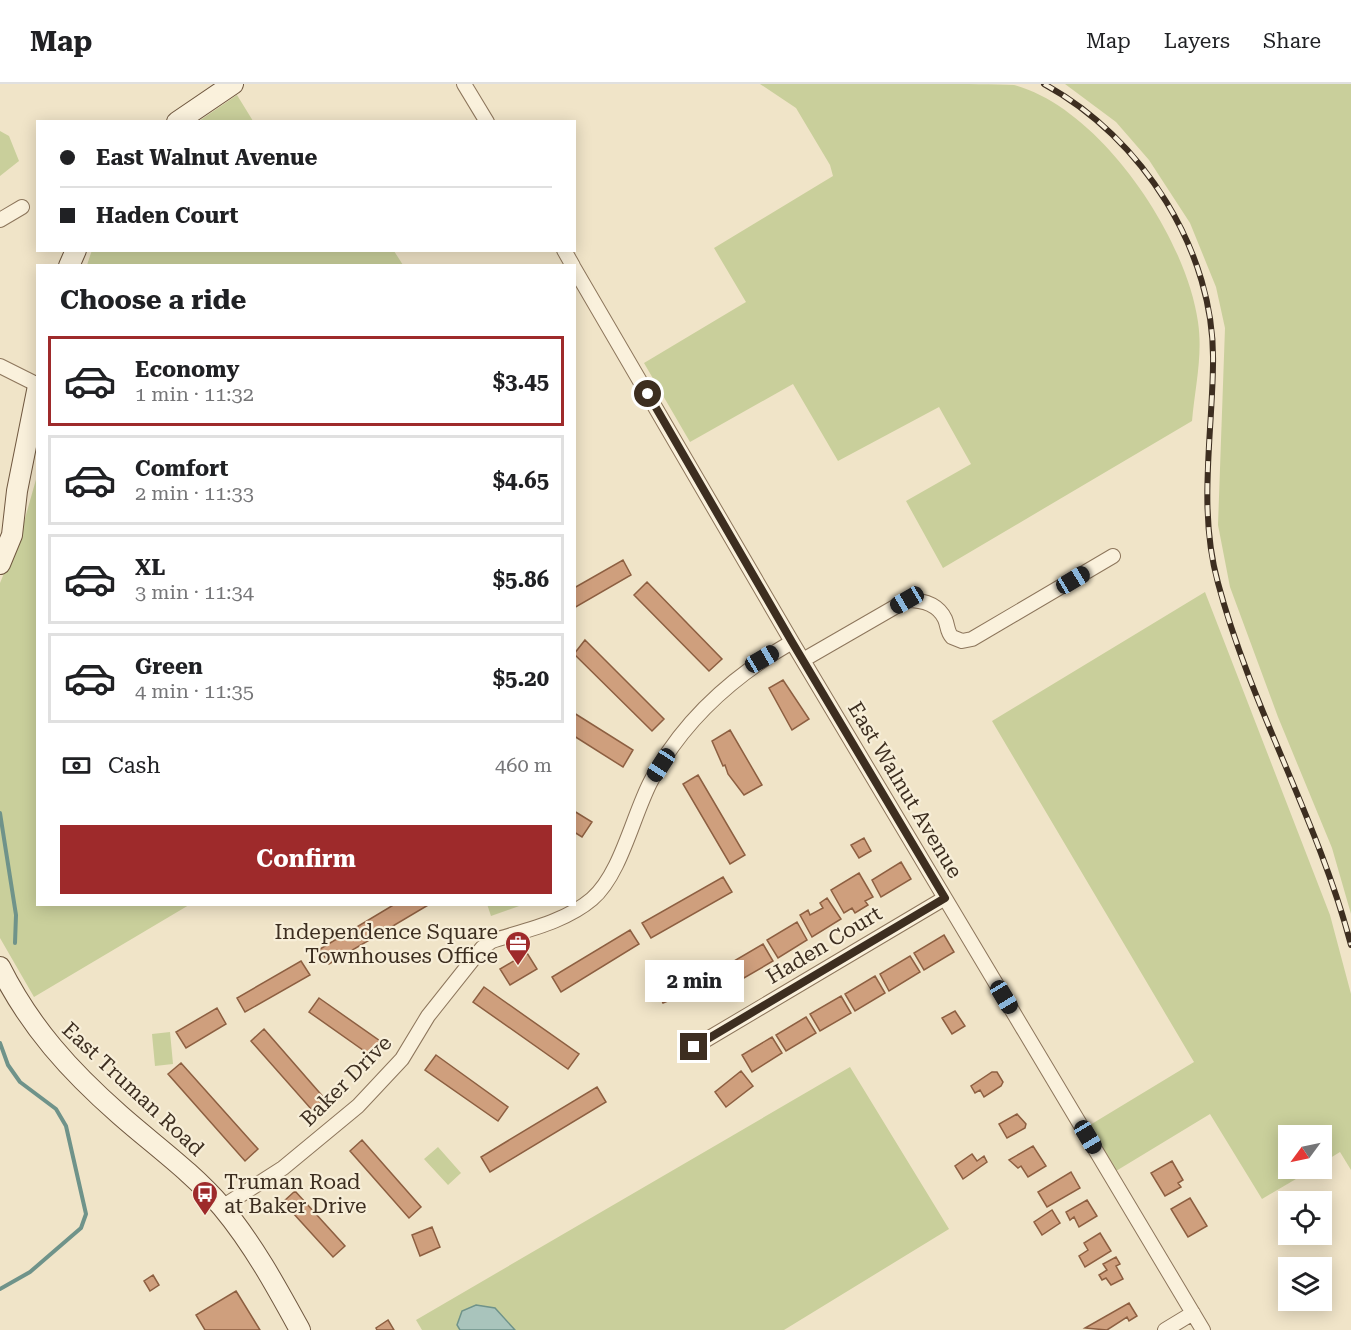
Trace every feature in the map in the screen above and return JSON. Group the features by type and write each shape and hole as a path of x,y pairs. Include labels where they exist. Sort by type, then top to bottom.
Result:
{"main road":[{"path":"180,120 222,87"},
{"path":"0,564 12,535 17,491 36,395"},
{"path":"0,519 17,491"},
{"name":"East Truman Road","path":"0,967 13,993 47,1044 118,1114 181,1166 222,1207 266,1268 300,1330"}],"street":[{"path":"464,84 486,120"},
{"path":"0,220 22,207"},
{"name":"East Walnut Avenue","path":"576,270 792,642 1203,1330"},
{"path":"0,366 36,384"},
{"path":"803,660 907,600 918,600 934,606 944,618 952,638 962,641 972,639 1113,556"},
{"name":"Baker Drive","path":"222,1207 282,1168 358,1106 402,1059 428,1016 482,948 492,942 570,915 594,898 611,873 651,781 682,733 728,686 762,659 792,642"},
{"name":"Haden Court","path":"694,1047 945,898"},
{"path":"1165,1330 1193,1313"}],"green space":[{"path":"760,84 1014,85 1046,98 1077,120 1107,147 1134,180 1157,215 1176,252 1190,288 1198,322 1200,347 1192,421 943,568 906,501 971,464 939,407 838,461 793,384 690,442 644,363 746,302 714,248 833,176 830,165 796,108"},
{"path":"1065,84 1351,84 1351,914 1332,848 1278,717 1230,587 1218,525 1225,328 1216,287 1190,223 1149,160 1116,122"},
{"path":"237,95 252,120 200,120"},
{"path":"0,131 9,136 19,161 0,176"},
{"path":"91,252 395,252 402,264 87,264"},
{"path":"36,480 36,906 187,906 34,997 0,938 0,583 22,529"},
{"path":"1205,592 1330,915 1351,994 1351,1170 1340,1152 1332,1157 1332,1125 1278,1125 1278,1179 1296,1179 1262,1199 1210,1114 1116,1171 1090,1125 1194,1062 992,721"},
{"path":"488,906 519,906 491,916"},
{"path":"170,1032 173,1064 155,1066 152,1034"},
{"path":"850,1067 949,1229 784,1330 515,1330 495,1308 457,1325 460,1330 422,1330 416,1320"},
{"path":"438,1147 461,1173 448,1185 424,1159"}],"water":[{"path":"476,1305 495,1308 515,1330 460,1330 457,1325 462,1311"}],"building":[{"path":"623,560 631,575 576,607 576,587"},
{"path":"647,582 722,659 709,671 634,595"},
{"path":"585,640 664,719 652,731 576,656 576,651"},
{"path":"783,680 809,719 792,730 769,688"},
{"path":"576,714 633,750 623,767 576,737"},
{"path":"730,730 762,785 744,795 728,774 725,765 723,766 712,741"},
{"path":"698,775 745,855 730,864 683,784"},
{"path":"576,812 592,822 582,837 576,833"},
{"path":"864,838 871,851 859,858 851,845"},
{"path":"901,862 911,879 881,897 872,880"},
{"path":"859,873 873,897 865,901 868,905 855,913 852,908 844,913 831,890"},
{"path":"723,877 732,892 651,938 642,923"},
{"path":"827,898 841,919 812,937 800,915 808,910 810,915 823,908 820,903"},
{"path":"392,906 427,906 329,964 320,949"},
{"path":"797,922 807,940 778,958 767,940"},
{"path":"630,930 639,944 561,992 552,977"},
{"path":"944,935 954,952 924,970 914,953"},
{"path":"763,944 773,961 744,978 734,961"},
{"path":"527,953 537,969 510,985 500,969"},
{"path":"910,956 920,972 889,991 880,974"},
{"path":"301,961 310,975 245,1012 237,998"},
{"path":"728,965 738,981 709,998 700,981"},
{"path":"686,972 694,990 663,1003 655,986"},
{"path":"875,976 885,993 855,1011 845,994"},
{"path":"484,987 579,1054 568,1069 473,1002"},
{"path":"841,996 851,1013 820,1031 810,1014"},
{"path":"319,998 380,1041 370,1055 309,1012"},
{"path":"217,1008 226,1024 186,1048 176,1032"},
{"path":"955,1011 965,1026 952,1034 942,1018"},
{"path":"806,1017 816,1033 786,1051 776,1035"},
{"path":"264,1029 325,1099 312,1110 251,1041"},
{"path":"772,1037 782,1053 752,1072 742,1055"},
{"path":"436,1055 508,1107 498,1121 425,1070"},
{"path":"181,1063 258,1149 245,1161 168,1074"},
{"path":"741,1071 753,1086 726,1107 715,1092"},
{"path":"992,1072 997,1072 1003,1082 1001,1086 984,1097 980,1090 975,1093 971,1086"},
{"path":"597,1087 606,1102 490,1172 481,1157"},
{"path":"1017,1114 1026,1124 1025,1128 1007,1138 999,1124"},
{"path":"362,1140 421,1207 409,1218 350,1151"},
{"path":"1033,1146 1046,1166 1028,1177 1021,1166 1018,1168 1009,1160"},
{"path":"972,1154 977,1161 984,1156 987,1162 963,1179 955,1166"},
{"path":"1172,1161 1183,1180 1178,1183 1181,1187 1165,1196 1151,1173"},
{"path":"1071,1172 1080,1188 1047,1207 1038,1192"},
{"path":"295,1191 345,1246 333,1257 283,1202"},
{"path":"1190,1198 1207,1226 1188,1237 1171,1209"},
{"path":"1087,1200 1097,1216 1079,1227 1074,1217 1070,1220 1066,1212"},
{"path":"1052,1210 1060,1223 1042,1235 1034,1222"},
{"path":"432,1227 440,1247 420,1256 412,1235"},
{"path":"1100,1233 1111,1251 1085,1267 1079,1256 1088,1250 1084,1243"},
{"path":"1116,1257 1120,1264 1116,1266 1123,1279 1111,1285 1106,1278 1102,1280 1099,1275 1107,1270 1103,1264"},
{"path":"153,1275 159,1285 150,1291 144,1281"},
{"path":"236,1291 260,1330 205,1330 196,1315"},
{"path":"1129,1303 1137,1316 1129,1321 1127,1317 1107,1330 1085,1328"},
{"path":"388,1320 394,1330 377,1330 376,1328"}],"waterway":[{"path":"0,813 16,915 15,943"},
{"path":"0,1043 8,1065 20,1082 56,1109 66,1126 86,1214 81,1228 30,1272 0,1289"}],"railway":[{"path":"1044,84 1080,107 1112,134 1141,166 1166,202 1187,240 1202,281 1211,323 1213,365 1207,502 1212,556 1218,583 1248,674 1321,853 1351,945"}],"place":[{"name":"Independence Square Townhouses Office","path":"518,967"},
{"name":"Truman Road at Baker Drive","path":"205,1217"}],"route":[{"path":"648,394 792,642 945,898 694,1047"}]}
